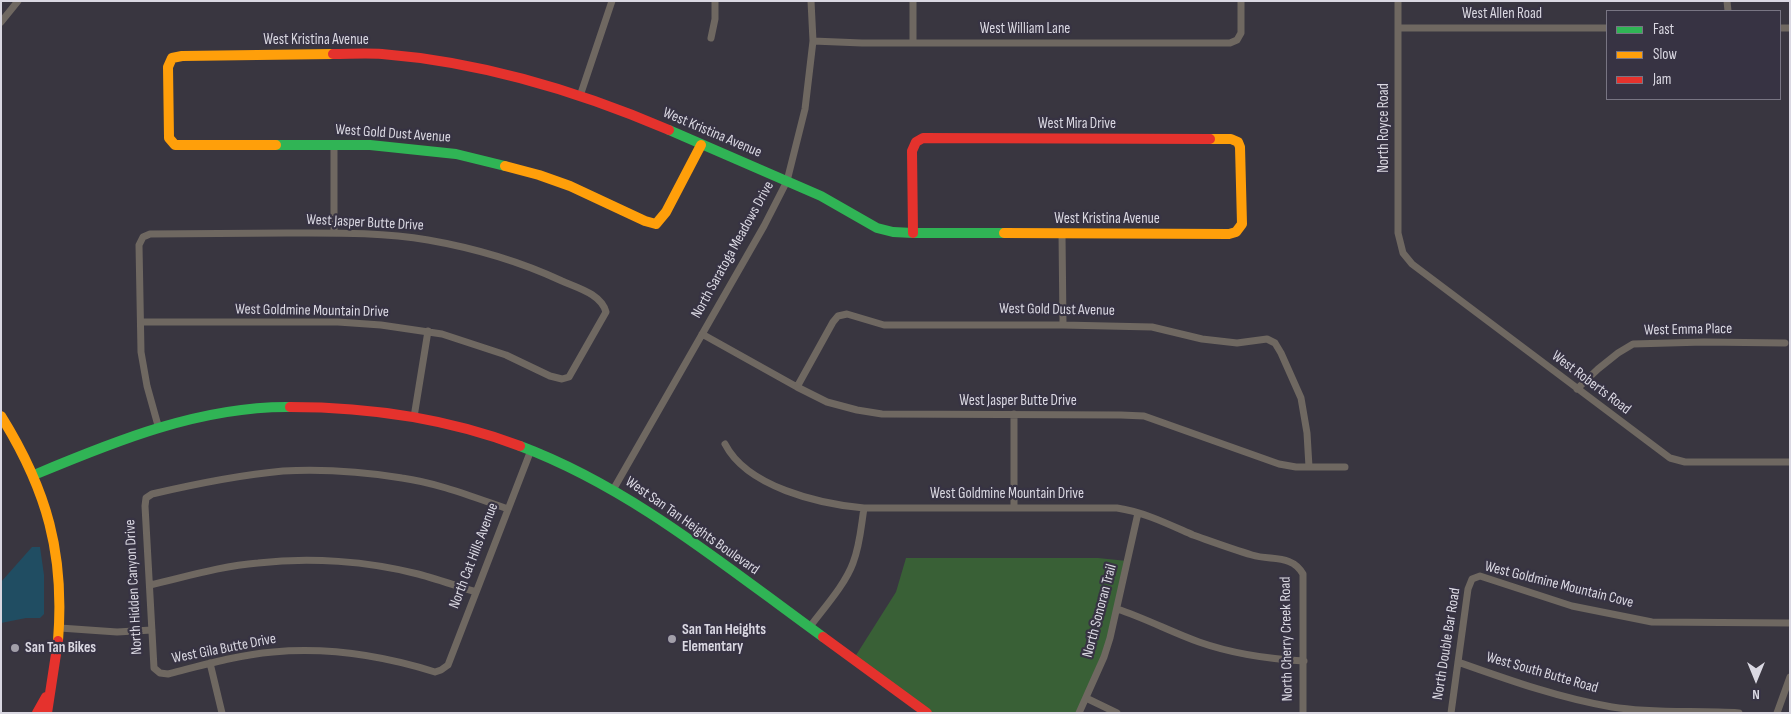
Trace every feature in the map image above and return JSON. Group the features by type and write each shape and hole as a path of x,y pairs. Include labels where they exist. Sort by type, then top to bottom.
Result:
{"street":[{"path":"1,22 18,1"},
{"path":"580,96 612,1"},
{"path":"711,38 715,19 715,1"},
{"name":"North Saratoga Meadows Drive","path":"613,490 764,226 787,181 805,109 812,41 811,1"},
{"path":"913,1 913,43"},
{"name":"West William Lane","path":"812,41 913,43 1230,43 1237,40 1241,33 1241,1"},
{"name":"North Royce Road","path":"1398,1 1398,233 1402,253"},
{"name":"West Allen Road","path":"1398,28 1606,28"},
{"name":"West Kristina Avenue","path":"175,144 169,138 168,67 172,58 182,56 381,54 483,69 548,85 580,96 636,116 787,181 821,196 877,228 894,232 1062,234 1228,234 1236,232"},
{"name":"West Mira Drive","path":"913,233 912,151 916,142 923,138 1231,139 1238,142 1240,147 1242,224 1236,232"},
{"name":"West Gold Dust Avenue","path":"175,144 334,144 401,147 456,154 539,175 570,186 645,221 656,224 666,212 701,145"},
{"path":"334,144 334,232"},
{"name":"West Jasper Butte Drive","path":"141,322 139,246 144,237 150,234 334,232 398,236 427,240 501,257 551,276 596,297 604,303 606,312 569,377 562,379"},
{"path":"1062,234 1063,325"},
{"name":"West Roberts Road","path":"1402,253 1412,264 1670,458 1685,462 1790,462"},
{"name":"West Gold Dust Avenue","path":"797,387 832,322 838,316 847,314 884,325 1152,327 1202,338 1237,343 1267,339 1275,343 1282,352 1301,398 1307,432 1309,468"},
{"path":"141,322 143,369 159,429"},
{"name":"West Goldmine Mountain Drive","path":"141,322 338,322 428,331 485,348 550,376 562,379"},
{"path":"414,417 428,331"},
{"name":"West Jasper Butte Drive","path":"702,334 827,402 857,410 882,414 1144,416 1279,464 1309,468 1344,468"},
{"name":"West Emma Place","path":"1577,389 1598,369 1633,344 1704,342 1785,343"},
{"name":"West San Tan Heights Boulevard","path":"34,475 112,442 207,416 250,410 302,406 346,408 414,417 458,426 495,436 531,450 581,472 613,490 664,522 927,713"},
{"path":"1014,414 1014,507"},
{"path":"1,416 34,475 45,502 57,555 61,608 60,628 47,713"},
{"name":"West Goldmine Mountain Drive","path":"725,444 730,454 740,465 769,483 824,502 864,508 1117,508 1138,513 1229,548 1255,556 1291,561 1299,565"},
{"name":"North Cat Hills Avenue","path":"441,670 448,665 531,450"},
{"name":"North Hidden Canyon Drive","path":"160,673 154,668 145,506 146,498 152,494 247,475 285,471 366,473 403,478 450,489 508,509"},
{"path":"809,628 844,580 853,564 859,544 864,508"},
{"name":"North Sonoran Trail","path":"1079,713 1104,657 1117,609 1138,513"},
{"path":"150,585 222,568 258,562 320,561 387,568 417,574 476,592"},
{"name":"North Cherry Creek Road","path":"1299,565 1304,574 1303,713"},
{"name":"West Goldmine Mountain Cove","path":"1472,579 1480,576 1572,606 1652,622 1790,623"},
{"name":"North Double Bar Road","path":"1451,713 1468,589 1472,579"},
{"path":"1117,609 1134,614 1198,642 1237,653 1279,660 1304,661"},
{"path":"60,628 117,632 152,630"},
{"name":"West Gila Butte Drive","path":"160,673 168,674 273,652 306,651 382,658 435,672 441,670"},
{"name":"West South Butte Road","path":"1458,662 1540,690 1613,707 1739,713"},
{"path":"210,664 222,713"},
{"path":"1777,713 1790,677"},
{"path":"37,713 49,692"},
{"path":"1086,698 1117,713"}],"green space":[{"path":"906,558 1098,558 1127,561 1110,638 1079,713 927,713 853,660 896,592"}],"water":[{"path":"32,547 40,547 44,575 44,614 40,618 26,618 1,623 1,582"}],"traffic: fast":[{"path":"669,130 821,196 877,228 893,232 913,233 1004,233"},
{"path":"276,145 370,145 456,154 505,166"},
{"path":"34,475 127,438 191,419 224,412 290,407"},
{"path":"520,446 561,463 640,506 714,557 823,637"}],"traffic: slow":[{"path":"276,145 175,145 169,138 168,67 172,58 182,56 333,54"},
{"path":"1004,233 1229,234 1236,232 1242,224 1240,147 1238,142 1231,139 1210,139"},
{"path":"505,166 570,186 645,221 656,224 666,212 701,145"},
{"path":"1,416 30,470 49,524 59,580 58,641"}],"traffic: jam":[{"path":"333,54 376,54 419,58 493,71 565,91 669,130"},
{"path":"913,233 912,151 916,142 923,138 1210,139"},
{"path":"290,407 348,409 406,416 464,428 520,446"},
{"path":"823,637 927,713"},
{"path":"47,713 58,641"},
{"path":"37,713 46,697"}],"place":[{"name":"San Tan Heights Elementary","path":"672,639"},
{"name":"San Tan Bikes","path":"15,648"}]}
